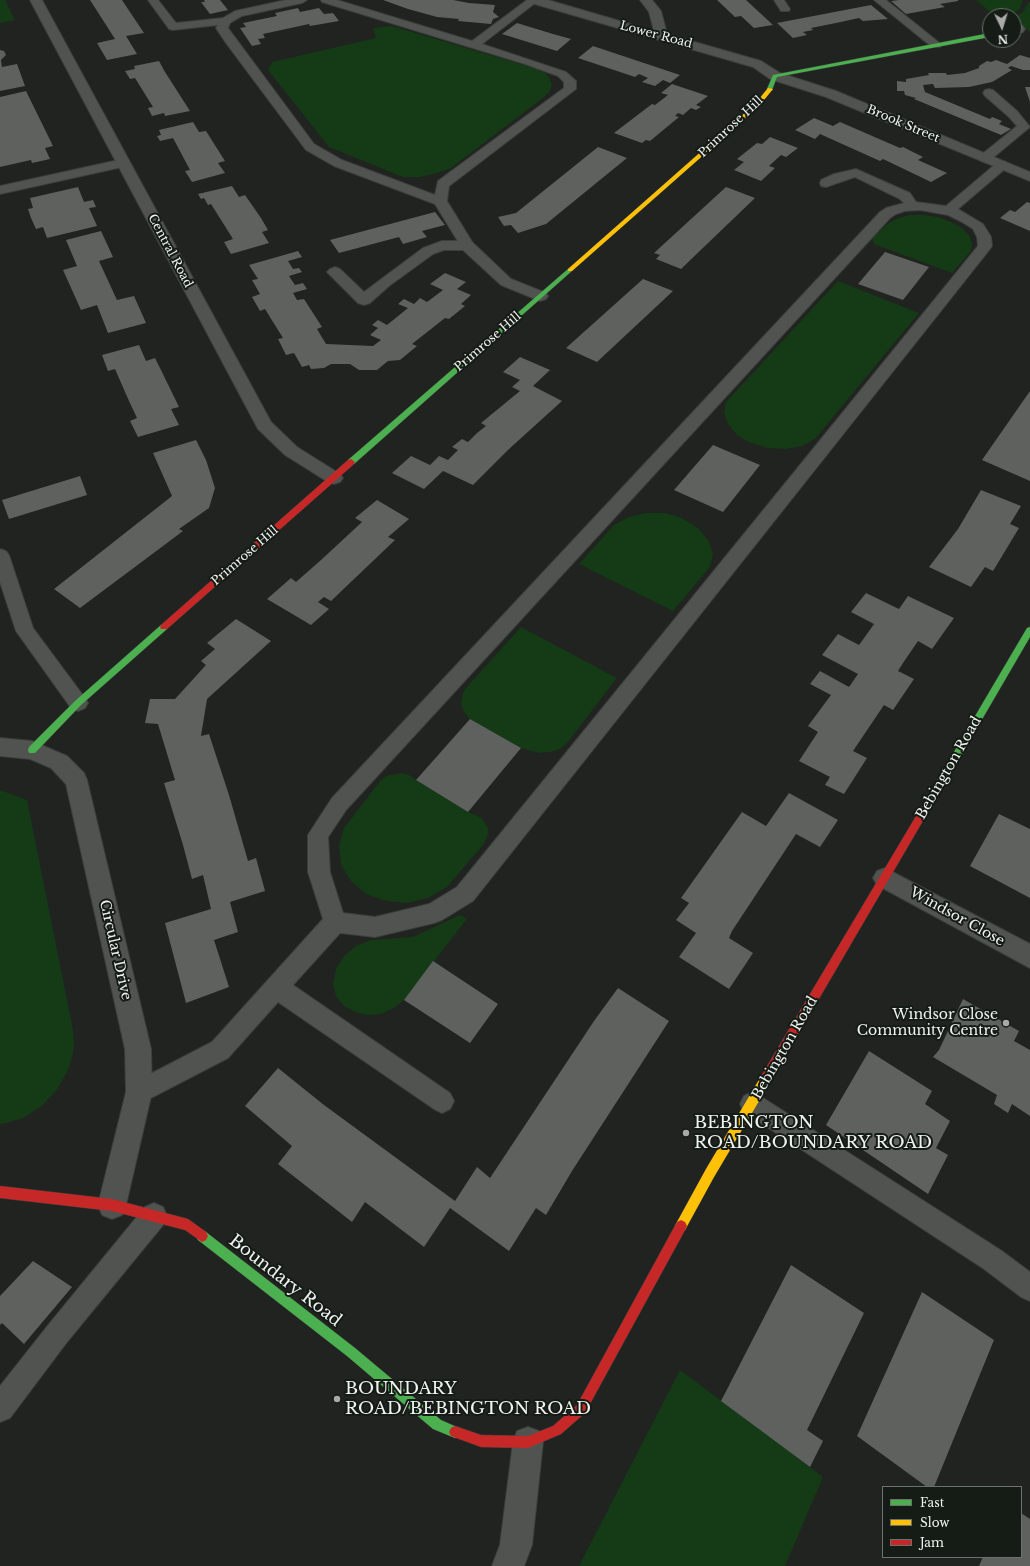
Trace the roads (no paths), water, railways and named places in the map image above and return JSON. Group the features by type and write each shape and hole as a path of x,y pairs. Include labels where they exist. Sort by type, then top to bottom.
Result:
{"street":[{"name":"Central Road","path":"36,0 264,425 291,451 334,478"},
{"name":"Lower Road","path":"535,0 757,64 775,76"},
{"path":"646,0 655,11 662,37"},
{"path":"775,76 982,37"},
{"name":"Brook Street","path":"775,76 831,94 1030,177"},
{"name":"Primrose Hill","path":"32,750 78,703 757,105 772,86 775,76"},
{"path":"335,272 364,300 384,283 428,251 442,246 467,245 506,282 540,296"},
{"name":"Bebington Road","path":"528,1442 557,1430 581,1409 710,1173 1028,636"},
{"name":"Circular Drive","path":"0,747 32,750 59,762 76,780 138,1049 139,1092 112,1205"},
{"name":"Windsor Close","path":"885,878 1030,957"},
{"name":"Boundary Road","path":"0,1192 112,1205 188,1225 351,1352 437,1425 481,1441 528,1442"},
{"path":"508,1566 516,1545 528,1442"}],"lane":[{"path":"153,0 173,27 226,21 239,13 302,0"},
{"path":"326,0 474,45 562,74 570,81 570,89 443,184 440,201"},
{"path":"474,45 535,0"},
{"path":"879,0 936,46"},
{"path":"226,21 222,28 230,42 310,147 338,163 440,201 467,245"},
{"path":"985,158 1024,127 1013,114 989,93"},
{"path":"0,190 123,163"},
{"path":"948,211 1002,165"},
{"path":"826,183 839,177 856,173 905,196 913,207"},
{"path":"913,207 937,208 967,219 978,227 984,237 985,246 465,894 434,913 375,927 335,922 319,872 318,836 339,804 885,215 891,211 913,207"},
{"path":"0,555 25,631 78,703"},
{"path":"139,1092 220,1050 335,922"},
{"path":"276,987 442,1101"},
{"path":"752,1104 993,1260 1030,1288"},
{"path":"0,1408 58,1333 154,1216"}],"place":[{"name":"Windsor Close Community Centre","path":"1006,1023"},
{"name":"BEBINGTON ROAD/BOUNDARY ROAD","path":"686,1133"},
{"name":"BOUNDARY ROAD/BEBINGTON ROAD","path":"337,1399"}]}
